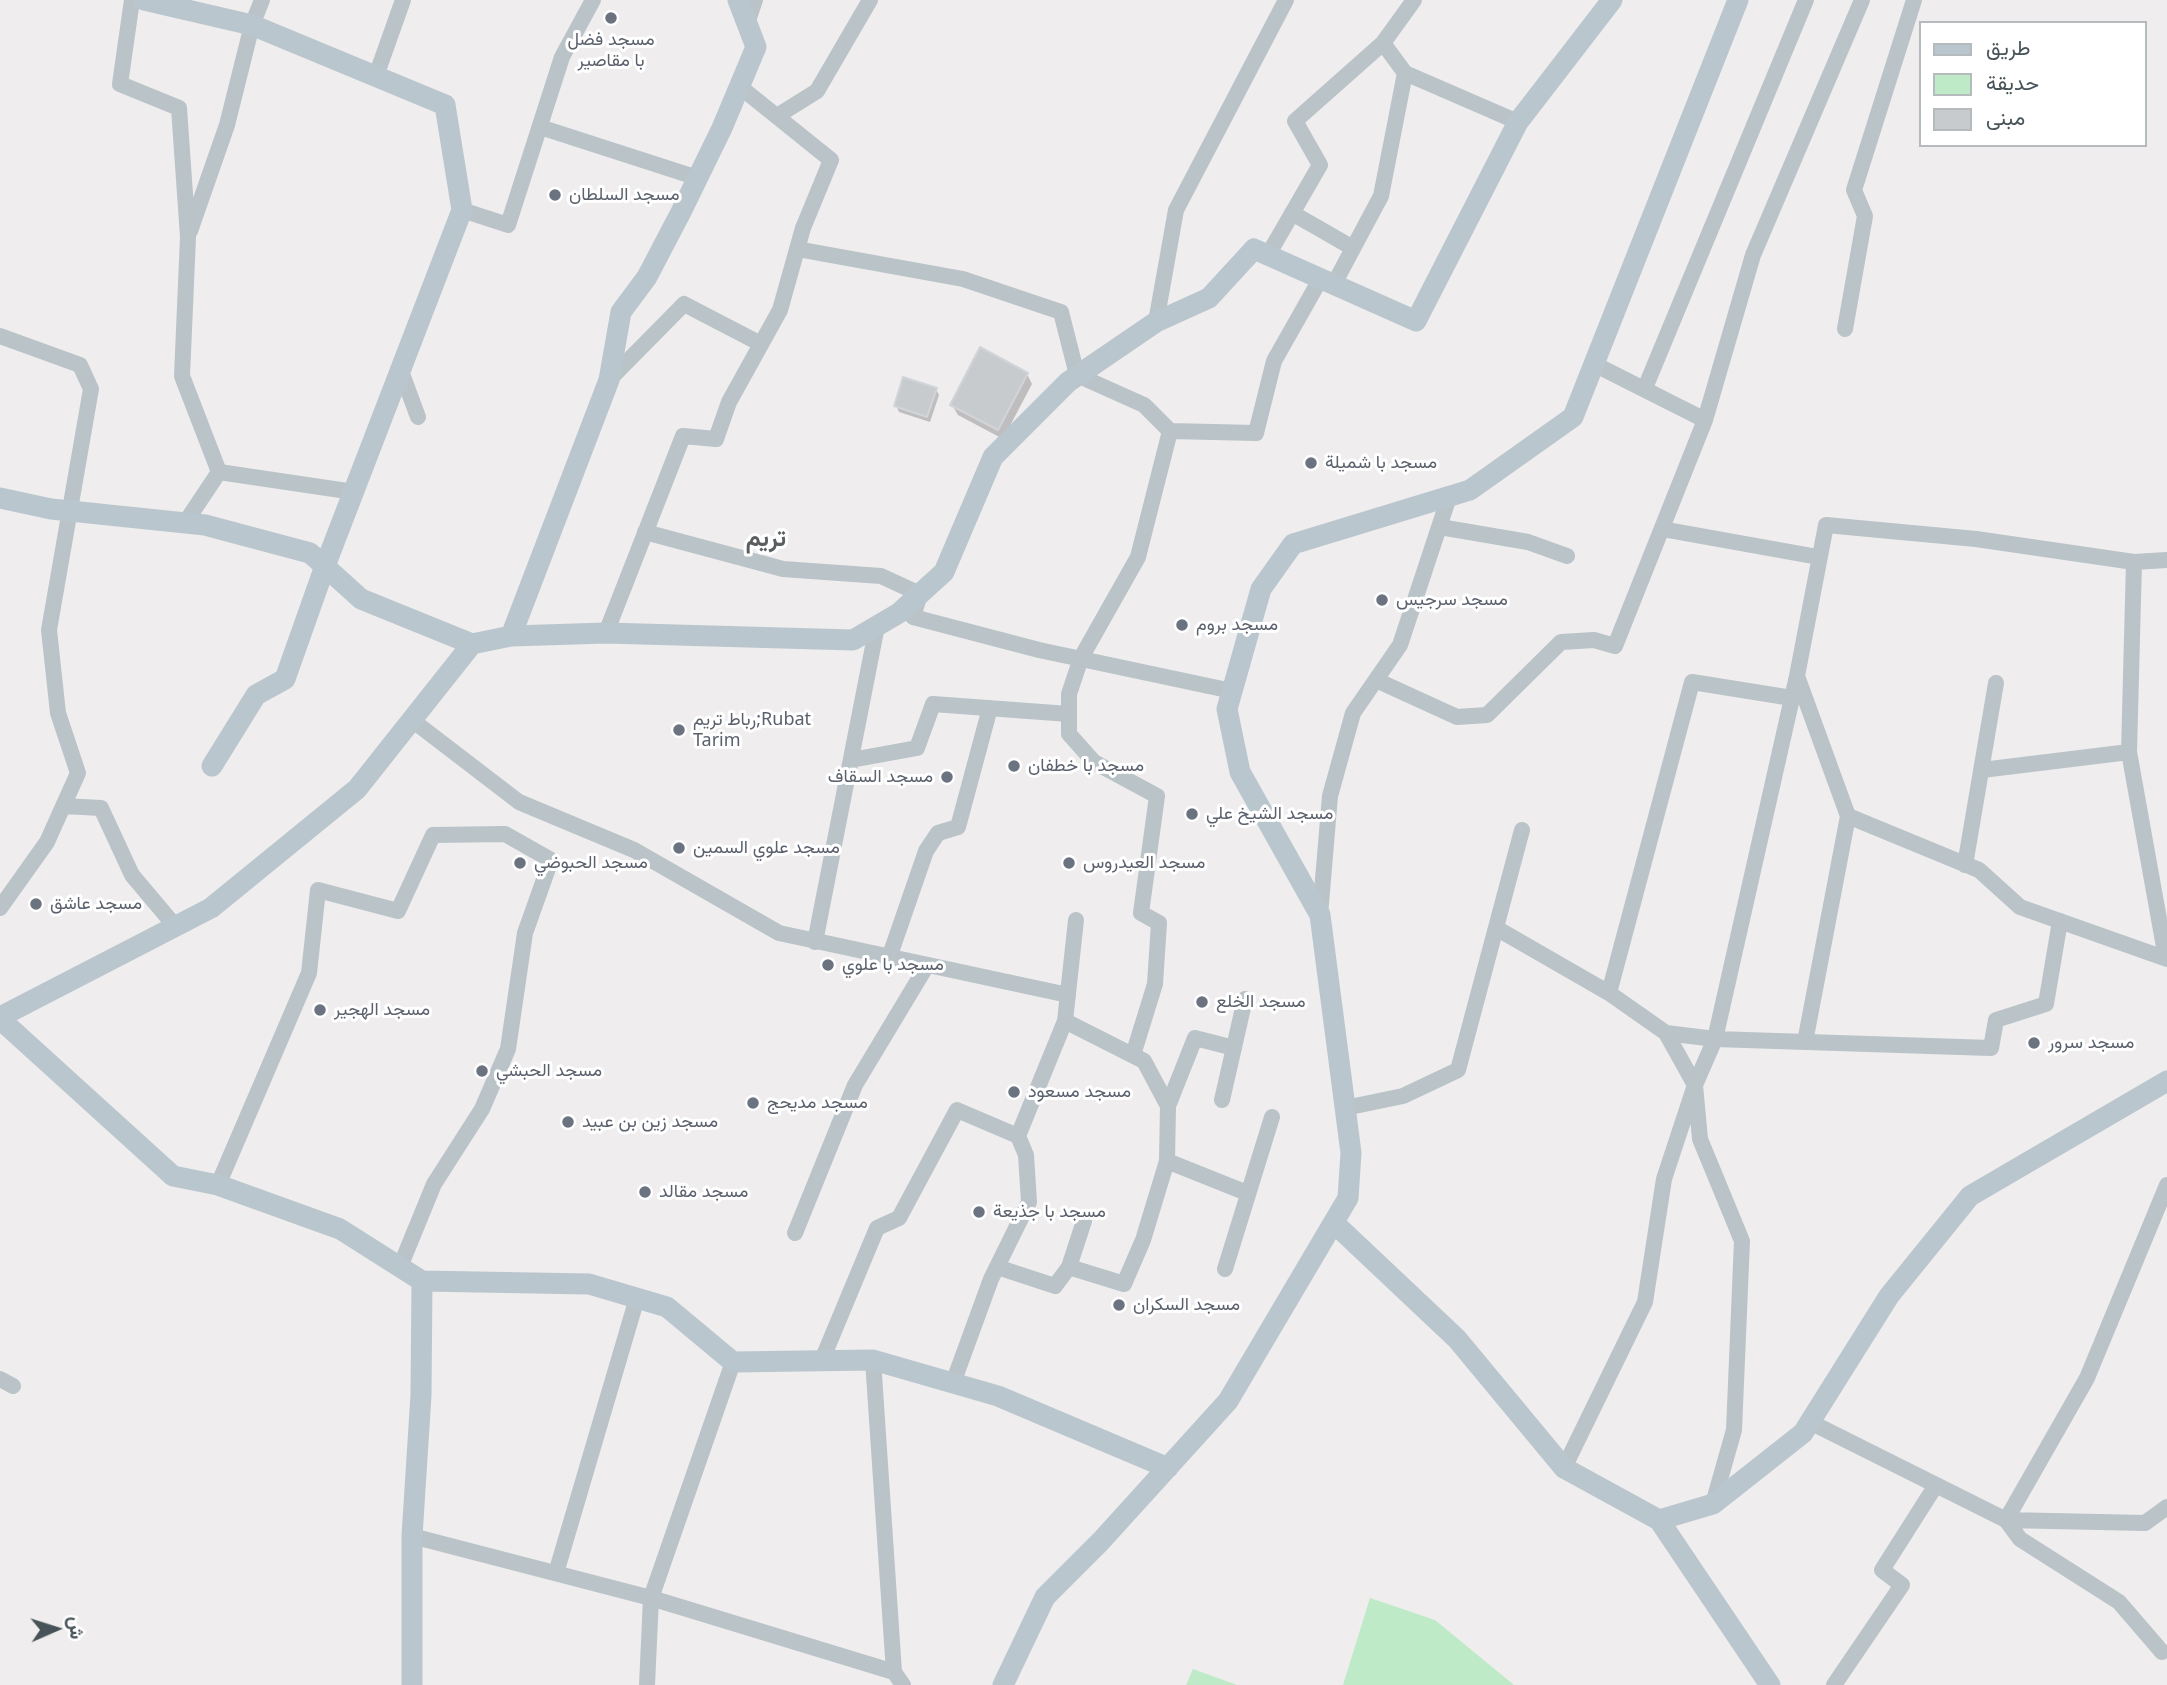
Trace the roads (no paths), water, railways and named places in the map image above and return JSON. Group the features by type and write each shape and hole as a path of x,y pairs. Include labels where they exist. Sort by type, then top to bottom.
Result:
{"street":[{"path":"132,0 120,84 179,108 188,237 182,376 219,472"},
{"path":"144,0 252,25 445,105 462,210 325,566 285,680 256,695 212,766"},
{"path":"188,237 227,125 252,25 262,0"},
{"path":"376,76 402,0"},
{"path":"462,210 508,225 562,57 593,0"},
{"path":"511,636 609,380 621,312 647,277 698,178 756,47 738,0"},
{"path":"747,23 755,0"},
{"path":"777,116 817,91 870,0"},
{"path":"1156,322 1176,210 1286,0"},
{"path":"1268,256 1320,165 1295,121 1383,43 1414,0"},
{"path":"0,498 68,511 205,524 310,552 361,599 472,644 511,636 606,633 853,640 920,594 944,572 993,457 1077,375 1156,322 1209,298 1254,249 1416,321 1518,122 1612,0"},
{"path":"1320,915 1240,772 1227,709 1261,589 1293,544 1470,490 1573,417 1738,0"},
{"path":"1644,388 1806,0"},
{"path":"1376,680 1457,717 1487,715 1561,642 1594,640 1615,646 1705,420 1753,255 1862,0"},
{"path":"1846,329 1865,216 1854,190 1913,3 1896,0"},
{"path":"1383,43 1405,73 1518,122"},
{"path":"1077,375 1144,405 1170,431 1256,433 1274,361 1327,281 1353,248 1381,197 1405,73"},
{"path":"606,633 682,436 716,439 729,402 780,310 797,249 831,160 739,86"},
{"path":"540,127 698,178"},
{"path":"1293,213 1353,248"},
{"path":"797,249 963,279 1061,312 1077,375"},
{"path":"609,380 684,304 761,344"},
{"path":"0,336 80,365 91,389 68,511 50,630 58,713 78,774 47,842 0,908"},
{"path":"1594,364 1705,420"},
{"path":"401,371 418,417"},
{"path":"1133,1055 1155,984 1159,923 1141,914 1157,796 1094,762 1069,734 1069,694 1081,658 1138,557 1170,431"},
{"path":"219,472 354,492"},
{"path":"185,523 219,472"},
{"path":"1003,1685 1045,1598 1228,1401 1348,1198 1351,1153 1320,915 1330,796 1353,713 1401,645 1449,497"},
{"path":"1564,1468 1645,1302 1664,1179 1695,1085 1715,1039 1797,676 1826,525 1976,539 2134,562 2167,560"},
{"path":"1440,527 1528,542 1567,556"},
{"path":"1662,529 1818,557"},
{"path":"645,531 783,569 881,576 920,594"},
{"path":"1848,816 1979,870 2020,907 2166,959 2129,752 2134,562"},
{"path":"920,594 913,617 1232,691"},
{"path":"815,942 877,626"},
{"path":"472,644 357,789 211,908 0,1018 173,1176 218,1185 340,1229 422,1282 589,1284 667,1307 733,1362 873,1360 998,1396 1168,1468"},
{"path":"1797,676 1848,816 1805,1042"},
{"path":"1609,993 1692,682 1792,698"},
{"path":"1965,865 1996,683"},
{"path":"851,760 917,748 933,704 1069,714"},
{"path":"889,958 926,851 938,833 958,827 990,708"},
{"path":"412,720 519,803 634,850 779,933 926,967 1068,995"},
{"path":"1982,769 2129,752"},
{"path":"64,806 101,808 132,874 175,926"},
{"path":"1345,1108 1403,1096 1458,1070 1522,830"},
{"path":"218,1185 309,973 318,890 398,911 433,835 505,834 551,860 525,933 508,1049 482,1109 434,1184 400,1267"},
{"path":"1018,1136 1065,1021 1076,920"},
{"path":"1667,1033 1715,1039 1991,1048 1997,1020 2046,1004 2060,921"},
{"path":"1496,928 1609,993 1667,1033 1695,1085 1700,1139 1742,1241 1734,1430 1713,1504"},
{"path":"796,1233 855,1085 926,967"},
{"path":"1222,1100 1245,999"},
{"path":"1065,1021 1144,1061 1168,1106"},
{"path":"1069,1266 1124,1284 1143,1240 1167,1161 1168,1106 1195,1038 1234,1048"},
{"path":"1659,1520 1713,1504 1803,1433 1889,1296 1970,1196 2167,1081"},
{"path":"822,1360 877,1228 899,1218 957,1110 1018,1136 1026,1155 1029,1202 997,1267 953,1383"},
{"path":"1225,1269 1272,1117"},
{"path":"1167,1161 1247,1193"},
{"path":"2006,1520 2087,1378 2166,1192"},
{"path":"997,1267 1055,1286 1069,1266 1084,1221"},
{"path":"1334,1223 1457,1339 1564,1468 1659,1520 1770,1685"},
{"path":"412,1685 412,1536 421,1395 422,1282"},
{"path":"556,1573 637,1298"},
{"path":"412,1536 651,1598 898,1679 873,1360"},
{"path":"647,1685 651,1598 733,1362"},
{"path":"1810,1422 2006,1520 2145,1523 2167,1507"},
{"path":"1834,1685 1902,1585 1882,1570 1936,1485"},
{"path":"2006,1520 2020,1539 2119,1602 2166,1652"}],"place":[{"name":"مسجد فضل با مقاصير","path":"611,18"},
{"name":"مسجد السلطان","path":"555,195"},
{"name":"مسجد با شميلة","path":"1311,463"},
{"name":"مسجد سرجيس","path":"1382,600"},
{"name":"مسجد بروم","path":"1182,625"},
{"name":"رباط تريم;Rubat Tarim","path":"679,730"},
{"name":"مسجد با خطفان","path":"1014,766"},
{"name":"مسجد السقاف","path":"947,777"},
{"name":"مسجد الشيخ علي","path":"1192,814"},
{"name":"مسجد علوي السمين","path":"679,848"},
{"name":"مسجد الحبوضي","path":"520,863"},
{"name":"مسجد العيدروس","path":"1069,863"},
{"name":"مسجد عاشق","path":"36,904"},
{"name":"مسجد با علوي","path":"828,965"},
{"name":"مسجد الخلع","path":"1202,1002"},
{"name":"مسجد الهجير","path":"320,1010"},
{"name":"مسجد سرور","path":"2034,1043"},
{"name":"مسجد الحبشي","path":"482,1071"},
{"name":"مسجد مسعود","path":"1014,1092"},
{"name":"مسجد مديحج","path":"753,1103"},
{"name":"مسجد زين بن عبيد","path":"568,1122"},
{"name":"مسجد مقالد","path":"645,1192"},
{"name":"مسجد با جذيعة","path":"979,1212"},
{"name":"مسجد السكران","path":"1119,1305"}],"district":[{"name":"تريم","path":"766,539"}]}
